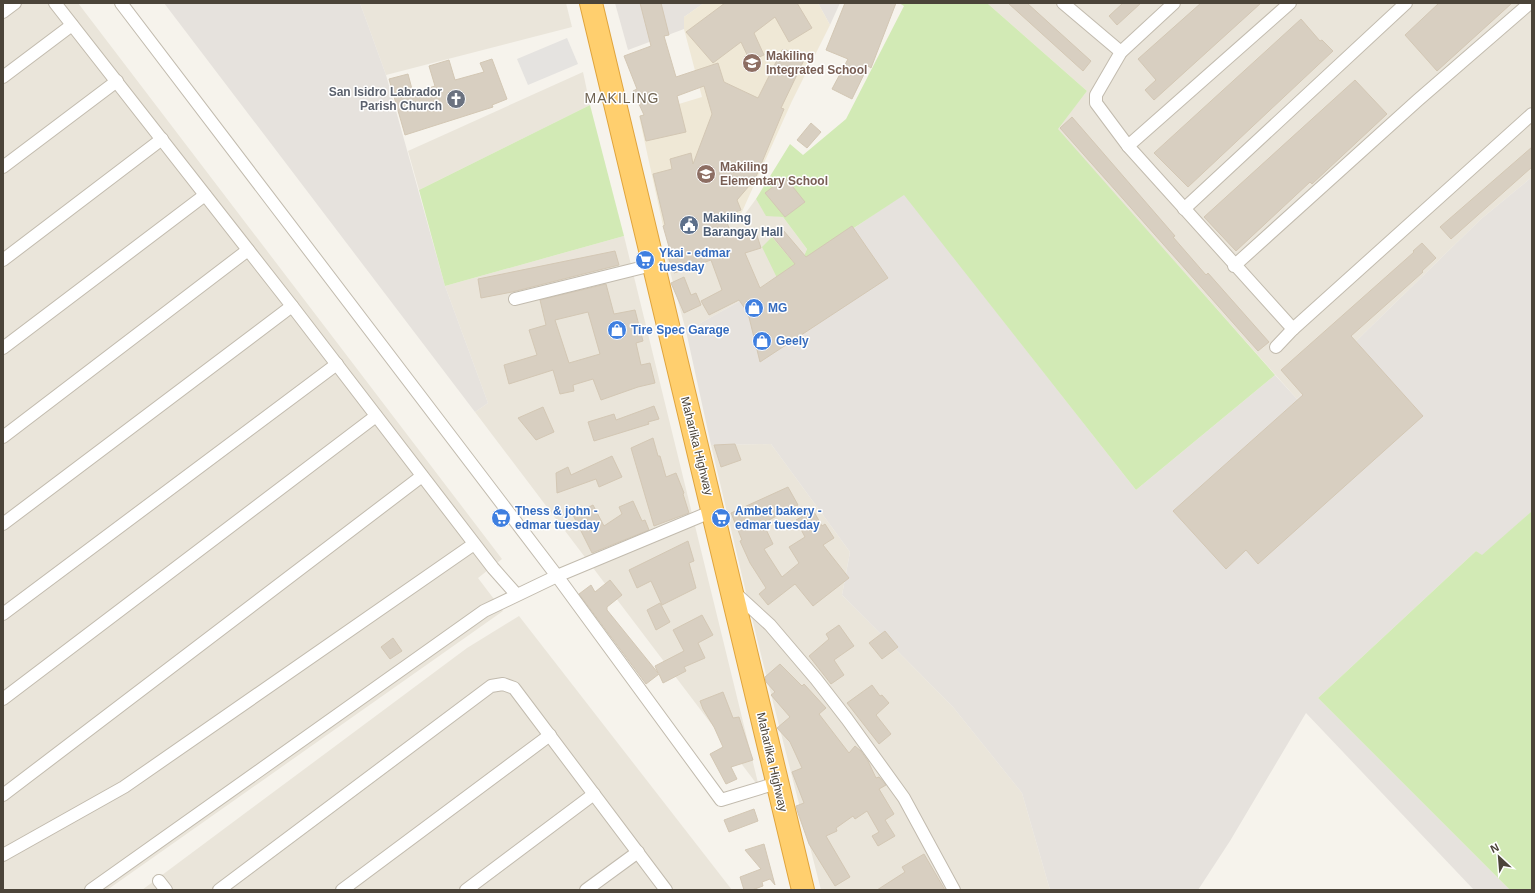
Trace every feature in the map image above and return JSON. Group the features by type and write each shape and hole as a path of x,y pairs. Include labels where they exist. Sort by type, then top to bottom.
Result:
{"highway":[{"name":"Maharlika Highway","path":"591,3 652,265 713,511 776,783 803,890"}],"street":[{"path":"3,12 15,3"},
{"path":"55,3 337,364 474,544 516,594"},
{"path":"121,3 557,576 721,800 776,783"},
{"path":"1063,3 1121,52"},
{"path":"1174,3 1121,52 1096,95 1096,103 1128,146 1234,266 1293,329"},
{"path":"1128,146 1290,3"},
{"path":"1184,209 1406,3"},
{"path":"1234,266 1418,100 1530,3"},
{"path":"3,77 72,25"},
{"path":"3,167 117,81"},
{"path":"1276,347 1293,329 1532,114"},
{"path":"3,260 162,139"},
{"path":"3,348 205,195"},
{"path":"3,437 248,250"},
{"path":"515,299 652,265"},
{"path":"3,524 292,306"},
{"path":"3,614 337,364"},
{"path":"3,699 376,416"},
{"path":"3,796 422,476"},
{"path":"91,890 484,611 516,594 557,576 713,511"},
{"path":"3,856 124,786 474,544"},
{"path":"731,590 770,625 816,679 843,714 904,798 954,890"},
{"path":"219,890 491,686 503,684 514,688 666,890"},
{"path":"342,890 550,735"},
{"path":"466,890 594,794"},
{"path":"586,890 638,852"}],"shaded area":[{"path":"3,3 78,3 502,559 478,578 503,611 107,890 3,890"},
{"path":"164,3 360,3 386,75 445,286 488,403 475,412"},
{"path":"360,3 566,3 572,27 386,75"},
{"path":"615,3 704,3 684,17 684,29 628,50"},
{"path":"704,3 818,3 830,25 792,101 741,214 715,224 712,211 663,226 639,116 702,97 684,29 684,17"},
{"path":"818,3 840,3 830,25"},
{"path":"987,3 1532,3 1532,177 1481,219 1297,399 1057,129 1087,91"},
{"path":"567,38 578,64 528,85 517,59"},
{"path":"583,72 590,105 419,190 408,151"},
{"path":"1532,177 1532,511 1482,556 1476,551 1318,698 1510,890 1474,890 1306,713 1230,841 1198,890 1050,890 1022,793 953,707 842,595 850,552 771,444 711,445 686,331 778,280 904,194 1136,490 1275,375 1297,399 1481,219"},
{"path":"756,199 766,215 783,217 807,249 804,256 794,263 772,238 778,280 686,331 664,249 742,218"},
{"path":"624,236 759,787 475,412 488,403 445,286"},
{"path":"771,444 850,552 842,595 953,707 1022,793 1050,890 821,890 758,643 711,445"},
{"path":"519,616 732,890 142,890 467,648"}],"green space":[{"path":"899,3 987,3 1087,91 1058,129 1275,375 1136,490 904,195 778,280 762,247 772,237 794,263 804,256 807,249 783,217 766,216 756,199 790,144 803,155 846,119 904,6"},
{"path":"590,105 624,236 445,286 419,190"},
{"path":"1532,511 1532,890 1510,890 1318,698 1476,551 1482,555"}],"building":[{"path":"640,3 661,3 669,35 664,36 676,77 718,63 724,82 758,98 782,50 786,50 805,58 781,108 784,109 755,179 737,200 741,210 724,216 733,237 755,229 761,248 745,253 760,288 795,264 773,237 783,230 806,257 852,226 888,278 760,362 748,313 739,300 709,315 701,301 722,290 711,260 674,273 665,249 669,247 663,226 665,225 653,174 672,169 670,159 691,153 693,164 712,114 704,86 677,96 686,132 646,141 640,116 644,115 633,91 637,89 624,56 651,46"},
{"path":"725,3 797,3 812,28 789,42 775,17 754,33 764,55 750,61 741,42 713,63 686,32"},
{"path":"845,3 896,3 871,68 868,66 852,99 832,89 848,59 826,50"},
{"path":"1008,3 1027,3 1091,61 1083,71"},
{"path":"1123,3 1141,3 1117,25 1109,16"},
{"path":"1201,3 1261,3 1154,100 1145,90 1156,80 1138,59"},
{"path":"1439,3 1512,3 1437,71 1405,35"},
{"path":"1301,19 1320,41 1322,40 1333,51 1188,187 1154,153"},
{"path":"492,59 507,99 492,105 493,107 405,135 389,79 408,74 413,93 435,86 429,66 449,60 455,80 484,72 480,63"},
{"path":"1355,80 1387,114 1312,184 1310,182 1236,251 1204,217"},
{"path":"1072,117 1175,236 1173,237 1206,275 1208,273 1269,342 1258,351 1060,128"},
{"path":"811,123 821,132 807,148 797,140"},
{"path":"1532,147 1532,167 1451,239 1440,227"},
{"path":"785,177 805,202 785,217 765,193"},
{"path":"1422,243 1436,258 1422,271 1423,272 1351,336 1423,416 1258,564 1246,550 1226,569 1173,511 1303,395 1281,370 1414,252 1413,251"},
{"path":"615,251 619,265 512,292 481,298 478,279"},
{"path":"684,277 691,295 696,293 701,305 684,313 671,283"},
{"path":"606,284 614,314 635,310 643,341 636,343 641,365 650,363 655,383 638,387 601,400 593,379 573,385 574,391 560,394 553,370 509,384 504,365 537,355 529,330 546,325 540,300","holes":["588,312 600,354 569,363 555,320"]},
{"path":"654,406 659,419 648,422 649,424 594,441 588,422 614,414 616,420"},
{"path":"543,407 554,432 536,440 518,418"},
{"path":"653,438 666,477 676,473 684,493 683,494 689,513 654,526 631,448"},
{"path":"735,444 741,460 721,467 714,445"},
{"path":"612,456 622,477 599,487 596,479 557,493 556,473 568,467 571,475"},
{"path":"788,487 798,505 763,523 773,544 764,549 782,577 799,563 789,547 805,537 796,520 813,510 822,526 825,524 834,538 823,545 849,578 813,606 795,584 768,605 759,594 766,588 750,563 740,541 742,540 731,513"},
{"path":"633,501 642,521 645,520 649,530 592,553 573,515 593,505 604,526 622,514 619,507"},
{"path":"688,541 694,561 689,563 696,588 662,605 651,581 637,588 629,570"},
{"path":"610,580 622,595 607,607 607,610 658,673 655,666 684,651 673,630 702,615 713,635 698,643 705,658 684,667 686,671 663,683 659,674 646,684 579,594 591,585 595,592"},
{"path":"660,603 670,622 656,630 647,610"},
{"path":"839,625 854,646 834,660 844,675 831,684 809,656 829,639 826,634"},
{"path":"885,631 898,647 882,659 869,643"},
{"path":"393,638 402,651 390,659 381,647"},
{"path":"780,664 802,686 804,684 826,708 819,714 849,753 855,746 861,751 868,761 876,778 879,777 886,785 879,789 894,814 885,820 895,836 878,846 872,836 879,832 867,811 855,819 853,816 836,828 837,831 826,836 850,877 835,886 809,844 796,806 804,803 792,772 802,768 790,742 777,728 790,717 771,695 775,692 766,682 765,677"},
{"path":"872,685 880,696 882,695 889,703 876,715 891,734 879,744 847,703"},
{"path":"723,692 733,718 739,717 753,760 731,767 737,779 726,784 710,754 723,747 700,701"},
{"path":"754,809 758,821 729,832 724,820"},
{"path":"764,844 775,885 770,879 762,882 763,886 752,890 744,890 740,877 761,869 745,850"},
{"path":"924,854 945,890 877,890 905,872 902,867"}],"place":[{"name":"Makiling Integrated School","path":"752,63"},
{"name":"San Isidro Labrador Parish Church","path":"456,99"},
{"name":"Makiling Elementary School","path":"706,174"},
{"name":"Makiling Barangay Hall","path":"689,225"},
{"name":"Ykai - edmar tuesday","path":"645,260"},
{"name":"MG","path":"754,308"},
{"name":"Tire Spec Garage","path":"617,330"},
{"name":"Geely","path":"762,341"},
{"name":"Thess & john - edmar tuesday","path":"501,518"},
{"name":"Ambet bakery - edmar tuesday","path":"721,518"}],"district":[{"name":"MAKILING","path":"622,98"}]}
